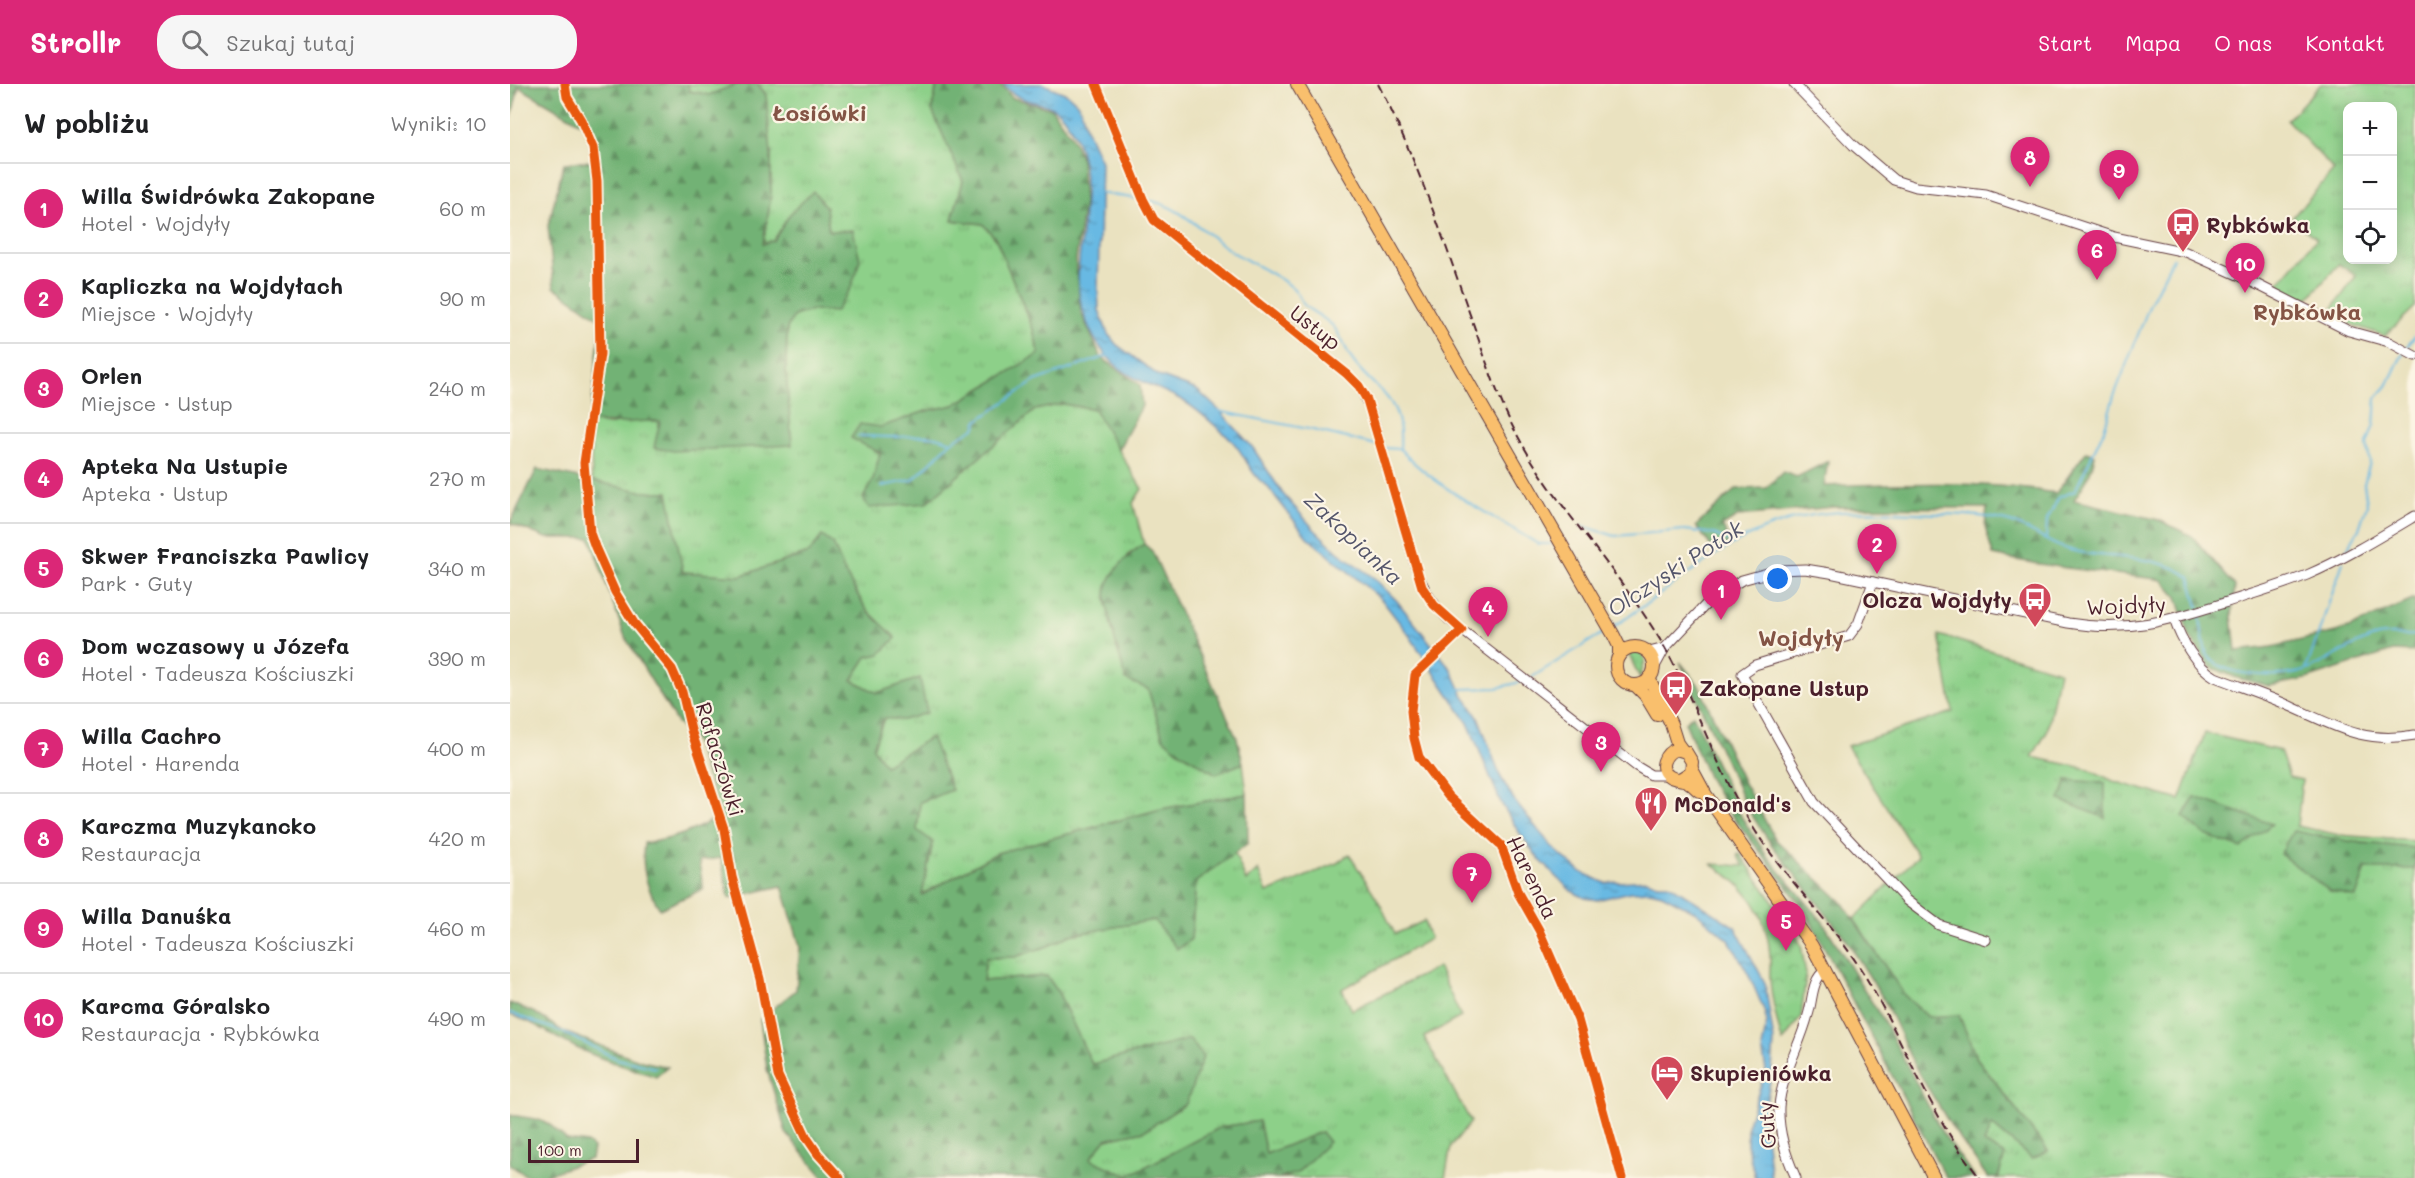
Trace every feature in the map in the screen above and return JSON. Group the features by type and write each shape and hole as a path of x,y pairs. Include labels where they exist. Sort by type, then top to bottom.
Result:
{"main road":[{"path":"1297,84 1583,581 1613,626 1635,646 1649,652 1653,661 1651,674 1677,743 1692,759 1692,769 1706,795 1800,927 1826,970 1934,1178"},
{"path":"1613,626 1619,646 1616,666 1618,675 1625,683 1636,686 1649,701 1666,729 1669,742 1663,768 1667,775 1680,779 1706,795"},
{"path":"1618,656 1625,649 1635,646"},
{"path":"1636,686 1651,674"},
{"path":"1666,757 1682,750"},
{"path":"1680,779 1692,769"}],"street":[{"name":"Rafaczówki","path":"565,84 567,97 582,120 592,148 597,181 600,354 584,463 590,533 615,592 634,623 672,669 682,692 691,730 723,829 732,877 760,979 778,1076 807,1138 840,1178"},
{"name":"Ustup","path":"1096,84 1143,199 1154,220 1359,386 1371,411 1422,587 1434,605 1462,630 1644,772"},
{"path":"1794,84 1853,146 1894,180 1916,187 1986,195 2114,237 2186,252 2242,277 2349,331 2389,342 2415,356"},
{"path":"2174,619 2313,572 2415,516"},
{"name":"Wojdyły","path":"1651,674 1665,648 1716,596 1757,575 1778,570 1805,569 2092,627 2134,627 2174,619 2181,636 2196,660 2215,677 2291,706 2337,729 2376,736 2415,735"},
{"path":"1873,582 1858,624 1849,636 1755,665 1743,674 1815,802 1822,810 1906,900 1939,925 1986,940"},
{"name":"Harenda","path":"1462,630 1414,675 1412,711 1417,753 1426,770 1448,796 1501,845 1518,893 1539,930 1578,1020 1622,1178"},
{"path":"1649,652 1665,648"},
{"path":"1644,772 1653,769 1666,757"},
{"path":"1644,772 1651,775 1667,775"},
{"name":"Guty","path":"1796,1178 1785,1154 1780,1131 1779,1108 1782,1088 1808,1017 1817,979 1826,970"}],"green space":[{"path":"510,84 688,84 689,91 709,95 737,84 758,84 766,95 771,155 771,196 763,244 774,240 790,214 813,191 826,207 829,231 853,230 860,260 851,288 835,312 813,310 794,316 787,328 786,371 792,445 674,451 654,448 660,421 607,423 590,421 601,320 554,287 548,226 564,163 593,161 589,128 519,87 510,123"},
{"path":"688,84 737,84 709,95 689,91"},
{"path":"758,84 937,84 932,110 963,181 952,220 983,224 996,239 1033,329 1039,354 954,405 926,411 881,427 880,453 873,480 926,503 1035,410 1063,404 1094,409 1142,489 1133,503 1144,544 1129,554 1106,594 1126,679 1148,689 1163,738 1180,752 1216,774 1243,763 1247,794 1161,809 997,853 921,895 932,843 917,830 920,802 951,790 885,765 873,748 884,718 903,720 920,678 877,693 852,680 867,656 896,638 866,609 845,573 833,544 822,536 809,553 739,576 682,572 667,492 645,492 592,481 590,421 607,425 634,420 660,421 786,371 787,328 793,316 813,310 829,231 826,207 790,214 774,240 763,245 771,196 771,155 766,95"},
{"path":"937,84 1000,84 1013,98 1052,109 1071,136 1081,157 1084,202 1076,260 1081,312 1101,357 1140,385 1142,406 1118,450 1094,409 1063,404 1035,410 926,503 869,508 863,498 873,480 880,453 851,438 860,424 881,427 926,411 954,405 1039,354 1033,329 996,239 983,224 952,220 963,181 932,110"},
{"path":"2321,84 2415,84 2415,307 2385,336 2327,316 2356,276 2339,264 2305,302 2275,287 2317,238 2291,219 2334,170 2287,120"},
{"path":"2086,452 2095,455 2087,479 2074,500 2159,520 2192,536 2235,586 2232,616 2236,651 2272,647 2344,630 2415,599 2415,652 2393,651 2306,679 2269,686 2237,678 2210,667 2190,637 2177,597 2162,580 2056,567 1993,555 1985,527 1987,508 1834,507 1739,516 1722,526 1731,541 1715,552 1696,526 1736,489 1766,488 1783,472 1797,477 1828,461 1824,486 1969,484 2056,493"},
{"path":"537,469 645,492 668,492 683,572 739,576 809,553 822,536 833,544 845,573 866,609 896,638 880,654 867,657 852,680 877,693 920,678 927,713 903,720 884,718 873,748 885,765 931,737 952,790 920,802 917,830 933,842 922,895 997,853 1161,809 1247,794 1248,843 1196,882 1191,939 1177,949 1154,920 1070,935 1048,946 1015,957 986,958 983,981 1047,976 1058,992 1092,1064 1190,1039 1203,1057 1186,1104 1144,1131 1106,1139 1090,1159 1128,1176 1221,1127 1259,1121 1266,1154 1321,1132 1329,1142 1297,1173 1278,1178 824,1178 786,1133 767,1069 760,1019 796,990 800,946 782,886 729,898 721,858 699,861 703,889 660,909 655,901 646,878 643,861 644,843 682,834 721,816 695,742 677,723 625,637 590,538 546,538 510,523"},
{"path":"1144,544 1152,551 1237,738 1243,763 1216,774 1180,752 1163,738 1148,689 1126,680 1109,615 1107,588 1113,573"},
{"path":"1939,635 2059,671 2047,732 2032,757 2089,769 2113,781 2180,800 2205,733 2280,751 2289,777 2302,780 2297,826 2339,835 2415,841 2415,1178 1998,1178 2005,1155 1984,1143 1992,1125 2032,1159 2048,1151 1976,1057 1959,1015 1928,1017 1905,996 1854,919 1918,856 1847,746 1953,712"},
{"path":"1635,651 1642,654 1645,659 1640,678 1629,655 1629,652"},
{"path":"1680,662 1698,684 1744,783 1776,840 1842,902 1905,996 1928,1017 1959,1015 1976,1057 2048,1151 2032,1159 1992,1125 1984,1143 2005,1155 1998,1178 1988,1178 1953,1129 1915,1067 1884,1000 1848,942 1771,844 1747,808"},
{"path":"1693,715 1742,818 1767,856 1823,922 1886,1025 1942,1132 1975,1178 1946,1178 1803,907 1730,813 1708,777 1685,722"},
{"path":"2067,780 2105,783 2105,818 2060,800"},
{"path":"2195,797 2272,824 2241,848 2205,835 2183,816"},
{"path":"2293,831 2354,842 2415,848 2415,869 2366,869 2356,897 2330,891 2280,854"},
{"path":"1235,853 1246,881 1258,870 1267,893 1337,863 1349,854 1378,900 1395,934 1424,921 1430,939 1342,989 1352,1010 1438,967 1461,1017 1424,1037 1471,1122 1451,1146 1445,1178 1278,1178 1297,1173 1321,1132 1266,1154 1259,1121 1221,1127 1128,1176 1090,1159 1106,1139 1144,1131 1092,1064 1058,992 1047,976 983,981 986,958 1015,957 1048,946 1070,935 1154,920 1178,949 1191,939 1196,882"},
{"path":"1740,854 1801,945 1806,975 1801,1017 1783,1042 1771,993 1768,941 1760,914 1745,891 1711,864 1744,866 1737,855"},
{"path":"510,1003 535,1013 564,1032 642,1061 668,1067 656,1077 596,1056 527,1021 510,1015"},
{"path":"510,1115 536,1119 549,1124 567,1140 587,1143 593,1148 591,1159 538,1178 527,1176 510,1165"}],"water":[{"path":"1003,84 1043,84 1067,94 1077,103 1082,112 1086,128 1101,162 1098,289 1099,310 1108,334 1116,344 1159,376 1197,390 1221,412 1253,448 1283,494 1314,529 1338,552 1374,578 1397,601 1451,669 1462,693 1479,719 1500,776 1516,803 1553,848 1581,872 1605,883 1647,880 1658,884 1669,884 1735,927 1765,983 1774,1041 1772,1070 1764,1116 1771,1178 1755,1178 1747,1145 1747,1126 1766,1070 1762,1048 1767,1022 1748,973 1729,940 1696,912 1662,894 1650,891 1630,892 1597,900 1585,898 1571,891 1538,858 1519,832 1501,803 1468,723 1409,635 1382,600 1307,537 1267,486 1256,476 1239,449 1228,437 1191,406 1131,376 1105,354 1085,318 1079,291 1085,190 1082,156 1076,139 1059,112 1046,105 1017,96"}],"waterway":[{"path":"1098,193 1140,199"},
{"path":"1146,200 1181,213 1231,251 1281,280 1294,289 1304,305 1333,326 1353,360 1395,409 1400,432 1400,449"},
{"path":"2046,539 2047,520 2059,497 2075,491 2104,430 2114,396 2150,304 2173,258"},
{"path":"2406,348 2415,336"},
{"path":"2346,551 2359,529 2367,504 2364,484 2370,462 2367,444 2374,425 2376,398 2387,386 2403,353"},
{"path":"882,486 913,480 951,442 976,427 977,421 1035,381 1110,355"},
{"path":"1218,411 1376,445"},
{"path":"858,436 924,436 937,437 951,442"},
{"path":"1385,448 1400,449 1429,475 1465,500 1538,544 1550,544"},
{"name":"Olczyski Potok","path":"1613,627 1712,557 1753,534 1792,520 1844,512 1962,515 1999,519 2025,528 2052,544 2067,549 2082,553 2147,560 2177,569 2190,577 2198,607"},
{"path":"1583,526 1615,536 1685,530 1714,534 1735,544"},
{"path":"2306,670 2343,562"},
{"name":"Olczyski Potok","path":"2199,613 2207,654 2214,662 2225,668 2254,674 2297,673 2378,636 2415,635"},
{"name":"Olczyski Potok","path":"1529,679 1606,631"},
{"name":"Olczyski Potok","path":"1459,689 1497,688 1524,681"},
{"path":"510,1013 562,1032 618,1059 656,1068"}],"railway":[{"path":"1378,84 1428,196 1498,393 1525,449 1563,506 1644,614 1674,665 1727,780 1751,824 1779,864 1855,960 1882,1006 1933,1107 1980,1178"}],"cycle path":[{"path":"565,84 567,97 581,120 593,148 597,181 600,354 584,463 590,533 615,592 634,623 672,669 682,692 691,730 724,829 732,877 760,979 778,1076 807,1138 840,1178"},
{"path":"1096,84 1143,199 1154,220 1347,374 1359,386 1367,400 1422,587 1434,605 1462,630 1415,675 1411,711 1419,757 1448,796 1501,845 1518,893 1539,930 1578,1020 1622,1178"}],"place":[{"name":"Karczma Muzykancko","path":"2030,187"},
{"name":"Willa Danuśka","path":"2119,200"},
{"name":"Rybkówka","path":"2183,253"},
{"name":"Dom wczasowy u Józefa","path":"2097,280"},
{"name":"Karcma Góralsko","path":"2245,293"},
{"name":"Kapliczka na Wojdyłach","path":"1877,574"},
{"name":"Willa Świdrówka Zakopane","path":"1721,620"},
{"name":"Olcza Wojdyły","path":"2035,628"},
{"name":"Apteka Na Ustupie","path":"1488,637"},
{"name":"Zakopane Ustup","path":"1676,716"},
{"name":"Orlen","path":"1601,772"},
{"name":"McDonald's","path":"1651,832"},
{"name":"Willa Cachro","path":"1472,903"},
{"name":"Skwer Franciszka Pawlicy","path":"1786,951"},
{"name":"Skupieniówka","path":"1667,1101"}],"district":[{"name":"Łosiówki","path":"820,112"},
{"name":"Rybkówka","path":"2307,311"},
{"name":"Wojdyły","path":"1801,637"}],"water label":[{"name":"Zakopianka","path":"1354,538"}]}
